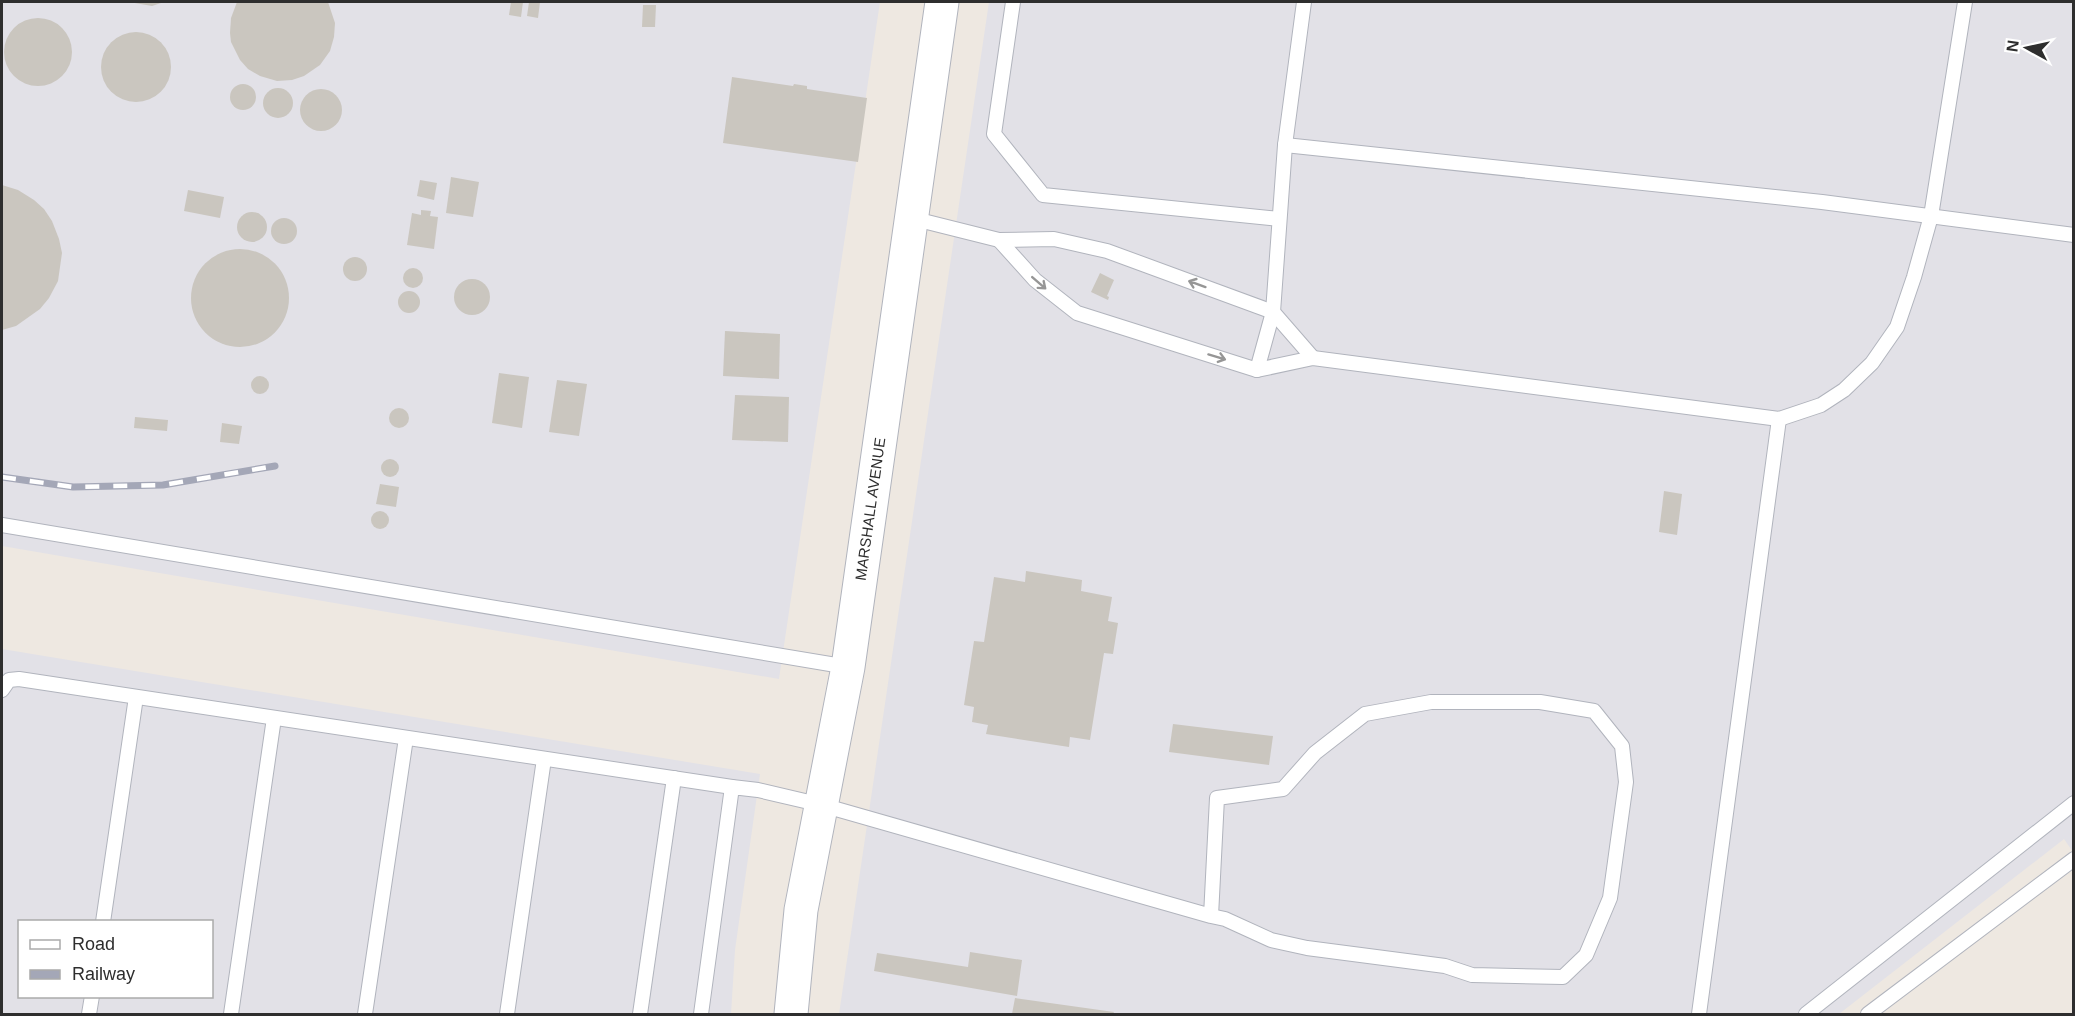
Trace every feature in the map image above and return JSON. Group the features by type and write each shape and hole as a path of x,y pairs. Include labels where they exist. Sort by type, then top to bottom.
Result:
{"street":[{"name":"MARSHALL AVENUE","path":"791,1014 801,910 848,667 942,2"}],"lane":[{"path":"1013,2 994,134 1042,195 1279,219"},
{"path":"1257,370 1273,312 1285,146 1304,2"},
{"path":"999,240 1035,280 1077,313 1257,370 1314,358 1779,418 1821,405 1844,390 1872,363 1897,327 1931,216 1965,2"},
{"path":"1285,146 1822,202 2073,235"},
{"path":"911,218 999,240 1054,240 1107,251 1273,312 1314,358"},
{"path":"1699,1014 1779,418"},
{"path":"2,525 848,667"},
{"path":"2,690 9,680 19,679 758,790 822,805 1211,916 1225,919 1271,940 1307,948 1444,966 1472,975 1563,977 1586,955 1610,898 1626,782 1622,746 1594,711 1540,702 1431,702 1365,714 1315,753 1282,789 1217,798 1211,916"},
{"path":"103,920 136,697"},
{"path":"231,1014 274,718"},
{"path":"365,1014 406,738"},
{"path":"507,1014 544,759"},
{"path":"640,1014 674,778"},
{"path":"701,1014 732,787"},
{"path":"1806,1014 2073,803"},
{"path":"1868,1014 2073,859"},
{"path":"89,1014 92,998"}],"shaded area":[{"path":"2,2 880,2 779,679 2,546"},
{"path":"989,2 2073,2 2073,852 2064,839 1839,1014 839,1014"},
{"path":"2,649 760,774 735,950 731,1014 2,1014"}],"building":[{"path":"129,2 164,2 152,6"},
{"path":"237,2 328,2 335,23 330,51 320,65 304,76 277,81 260,76 248,69 240,60 231,42 231,18"},
{"path":"511,2 523,2 521,17 509,15"},
{"path":"529,2 540,2 538,18 527,16"},
{"path":"643,5 656,5 655,27 642,27"},
{"path":"38,18 51,21 62,28 69,39 72,52 69,65 62,76 51,83 38,86 25,83 14,76 7,65 4,52 7,39 14,28 25,21"},
{"path":"143,32 156,38 165,47 169,53 171,67 169,81 161,92 150,100 129,102 111,92 103,81 101,60 111,42 122,34"},
{"path":"732,77 807,86 807,89 867,98 858,162 723,143"},
{"path":"243,84 252,88 256,97 252,106 243,110 234,106 230,97 234,88"},
{"path":"278,88 284,89 292,97 292,109 284,117 278,118 272,117 264,109 263,103 264,97 272,89"},
{"path":"321,89 329,90 336,95 341,102 341,118 336,125 329,130 321,131 313,130 306,125 301,118 300,110 301,102 306,95 313,90"},
{"path":"451,177 479,182 473,217 446,213"},
{"path":"420,180 437,183 434,200 417,196"},
{"path":"2,185 18,190 44,209 52,221 62,253 58,281 49,298 40,309 16,326 2,330"},
{"path":"188,190 224,197 220,218 184,211"},
{"path":"421,210 431,211 430,216 438,217 434,249 407,245 412,213 421,215"},
{"path":"252,212 263,216 267,227 263,238 252,242 241,238 237,227 241,216"},
{"path":"284,218 293,222 297,231 293,240 284,244 275,240 271,231 275,222"},
{"path":"240,249 259,252 275,263 286,279 289,298 286,317 275,333 259,344 240,347 221,344 205,333 194,317 191,298 194,279 205,263 221,252"},
{"path":"355,257 363,261 367,269 363,277 355,281 347,277 343,269 347,261"},
{"path":"413,268 420,271 423,278 420,285 413,288 406,285 403,278 406,271"},
{"path":"1100,273 1114,280 1107,296 1108,300 1091,292"},
{"path":"472,279 485,284 490,297 485,310 472,315 459,310 454,297 459,284"},
{"path":"409,291 417,294 420,302 417,310 409,313 401,310 398,302 401,294"},
{"path":"725,331 780,334 779,379 723,376"},
{"path":"499,373 529,377 522,428 492,423"},
{"path":"260,376 266,379 269,385 266,391 260,394 254,391 251,385 254,379"},
{"path":"557,380 587,384 579,436 549,432"},
{"path":"735,395 789,397 788,442 732,440"},
{"path":"399,408 406,411 409,418 406,425 399,428 392,425 389,418 392,411"},
{"path":"135,417 168,420 167,431 134,428"},
{"path":"222,423 242,426 239,444 220,442"},
{"path":"386,459 394,459 399,464 397,475 386,477 381,472 381,464"},
{"path":"380,484 399,487 396,507 376,504"},
{"path":"1664,491 1682,494 1677,535 1659,532"},
{"path":"376,511 384,511 389,516 387,527 376,529 371,524 371,516"},
{"path":"1026,571 1082,580 1081,591 1112,597 1108,621 1118,623 1113,654 1104,653 1090,740 1070,737 1069,747 986,734 988,725 972,722 974,707 964,705 974,641 984,642 994,577 1025,582"},
{"path":"1173,724 1273,736 1269,765 1169,752"},
{"path":"970,952 1022,960 1017,996 874,971 877,953 968,967"},
{"path":"1015,998 1114,1012 1113,1014 1012,1014"}],"railway":[{"path":"2,477 73,487 163,485 275,466"}]}
